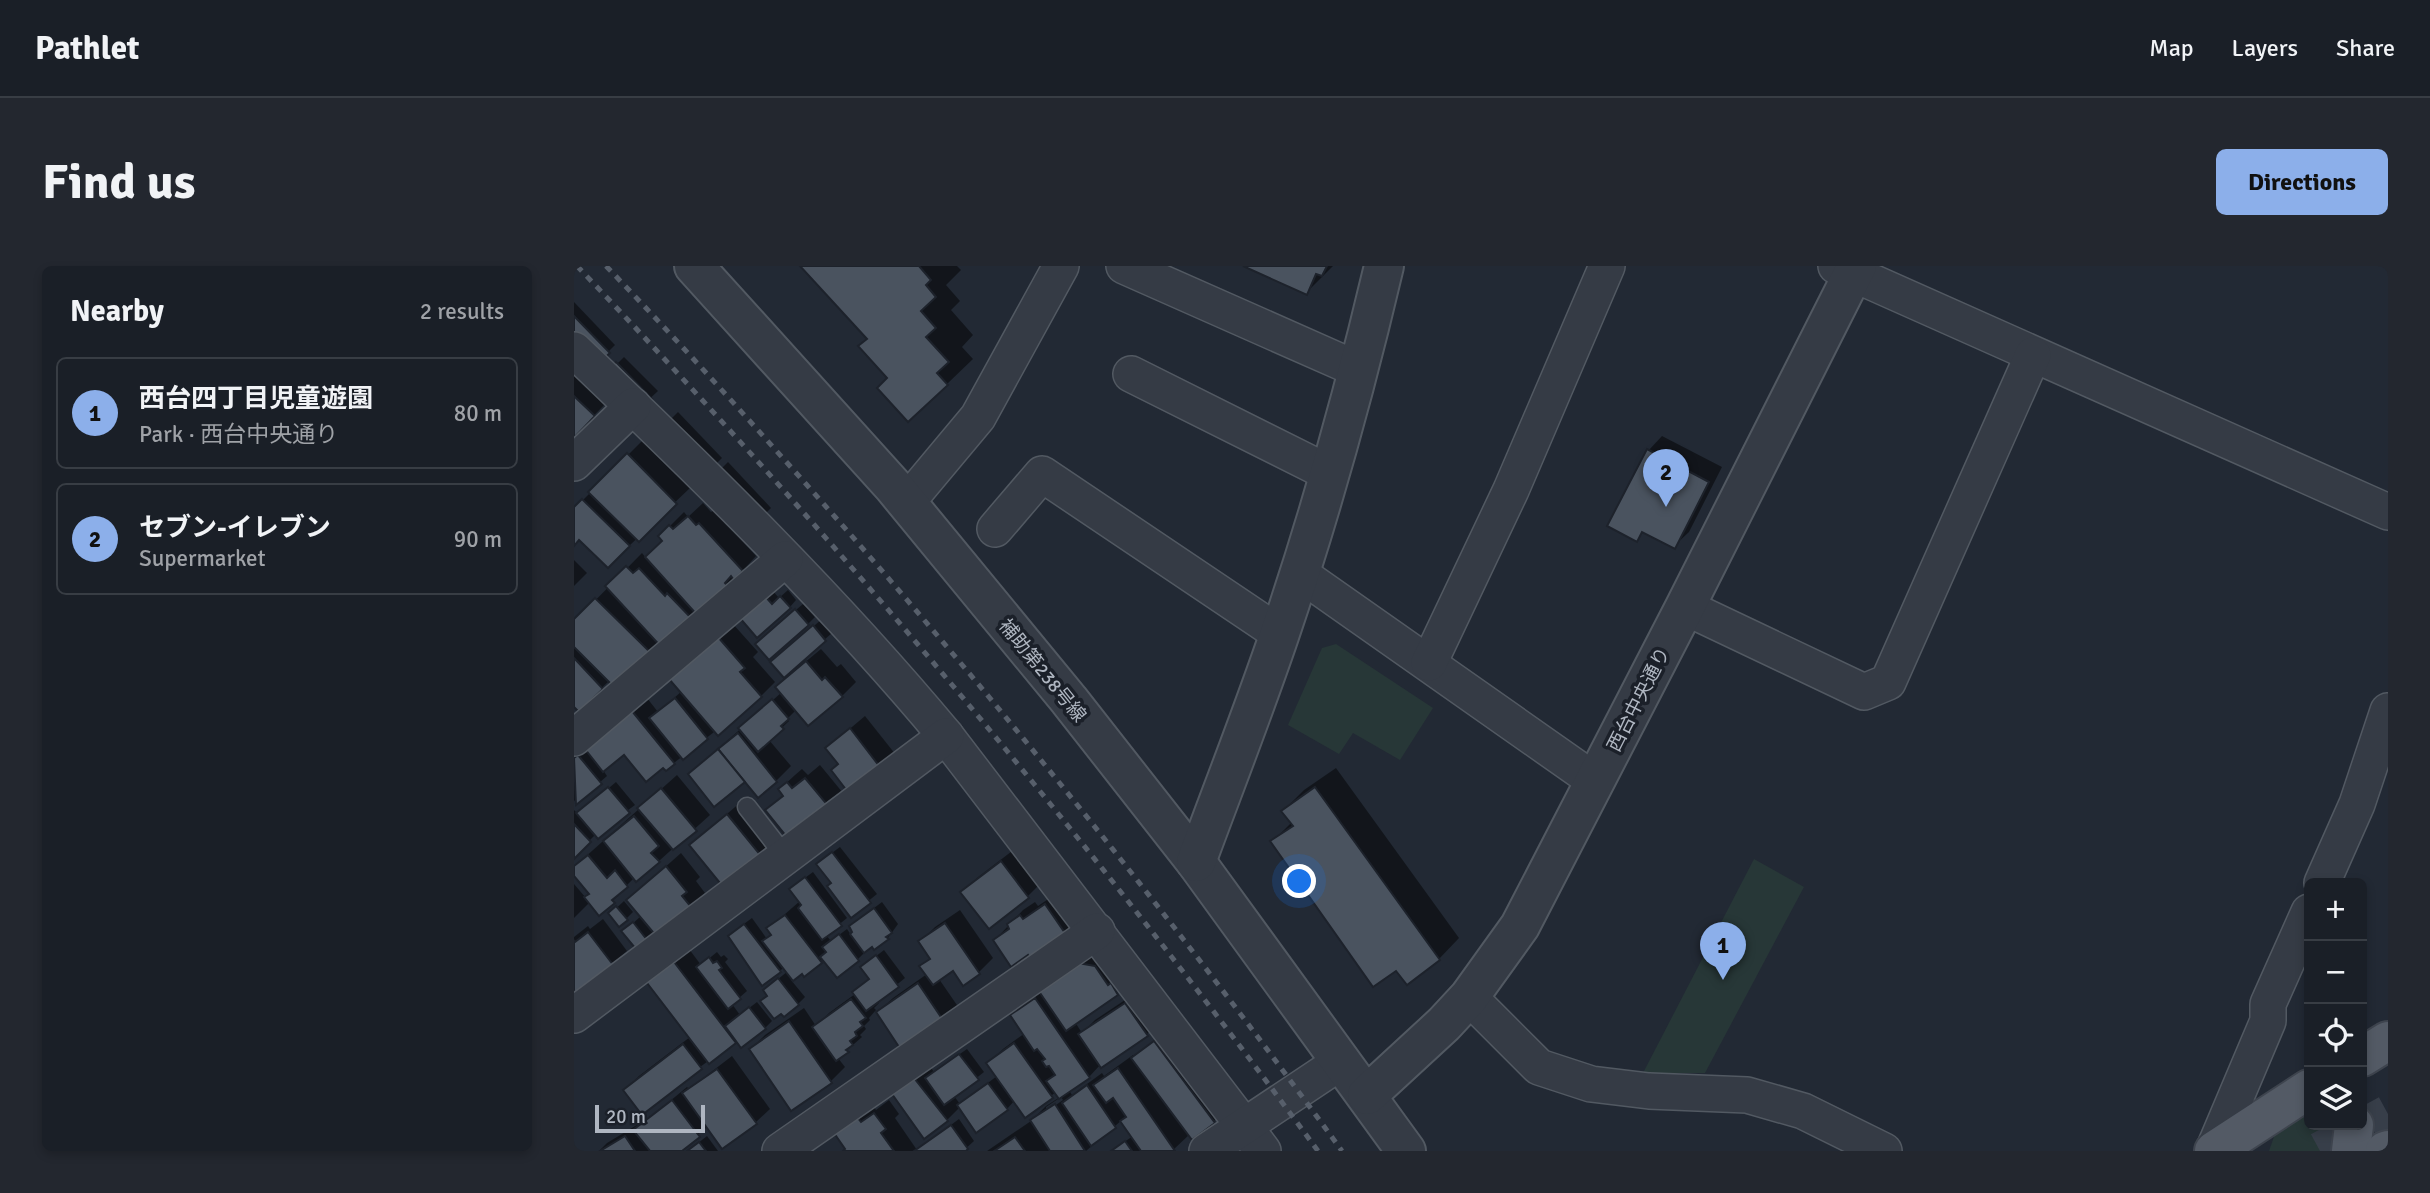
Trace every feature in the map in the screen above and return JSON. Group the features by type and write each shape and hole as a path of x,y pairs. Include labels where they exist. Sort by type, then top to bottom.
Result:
{"main road":[{"path":"2367,1054 2388,1041"},
{"path":"2213,1151 2304,1094"},
{"path":"2351,1151 2354,1130"}],"street":[{"name":"補助第238号線","path":"694,266 907,502 1069,700 1196,862 1406,1151"},
{"path":"907,502 978,417 1061,266"},
{"path":"1125,266 1359,370"},
{"path":"1196,862 1280,634 1359,370 1384,266"},
{"path":"1429,663 1511,489 1607,266"},
{"path":"1849,268 2033,355 2388,512"},
{"name":"西台中央通り","path":"1367,1095 1444,1024 1469,997 1520,926 1685,607 1849,268"},
{"path":"574,350 785,559 893,672 946,736 1254,1138"},
{"path":"1685,607 1864,692 1888,682 2033,355"},
{"path":"1131,374 1329,473"},
{"path":"574,463 633,406"},
{"path":"995,529 1042,474 1280,634"},
{"path":"574,738 785,559"},
{"path":"1299,573 1595,782"},
{"path":"2324,878 2357,804 2388,711"},
{"path":"574,1015 946,736"},
{"path":"2213,1151 2268,1021 2268,1004 2304,923"},
{"path":"779,1151 1097,931"},
{"path":"1469,997 1539,1067 1591,1084 1649,1091 1747,1095 1803,1111 1884,1151"},
{"path":"1207,1151 1254,1138 1342,1061"}],"lane":[{"path":"747,807 785,856"}],"shaded area":[{"path":"1336,644 1433,708 1400,760 1353,733 1339,754 1288,725 1322,648"},
{"path":"1754,859 1804,887 1705,1073 1643,1073"},
{"path":"2304,1113 2304,1130 2334,1130 2331,1151 2269,1151 2277,1128"}],"building":[{"path":"800,266 919,266 931,280 926,285 936,297 921,311 936,328 926,337 949,362 937,373 948,385 908,422 877,388 887,378 858,346 867,339"},
{"path":"1243,266 1327,266 1322,276 1316,274 1307,295"},
{"path":"574,316 610,353 599,363 574,337"},
{"path":"616,362 652,399 644,407 609,370"},
{"path":"574,396 595,416 574,438"},
{"path":"1647,449 1709,482 1675,549 1642,532 1637,542 1607,526"},
{"path":"627,453 677,504 639,542 588,492"},
{"path":"582,499 630,546 608,568 579,540 574,546 574,507"},
{"path":"688,516 696,525 699,523 743,571 734,580 731,576 725,583 729,588 698,616 645,557 662,541 658,536 669,525 673,529"},
{"path":"626,566 633,573 639,568 665,596 667,593 694,621 664,650 605,586"},
{"path":"765,596 772,604 780,596 791,608 757,638 739,617"},
{"path":"595,598 651,653 615,688 574,647 574,619"},
{"path":"795,609 809,625 769,660 755,644"},
{"path":"813,625 826,641 784,678 770,662"},
{"path":"718,637 745,668 740,672 762,697 718,736 669,679"},
{"path":"574,658 603,689 579,712 574,707"},
{"path":"806,661 822,680 825,677 843,697 808,726 775,687"},
{"path":"675,698 708,739 683,760 649,718"},
{"path":"772,699 789,719 781,726 784,729 758,752 738,728"},
{"path":"632,711 675,764 666,771 663,768 646,782 624,755 603,772 585,749"},
{"path":"850,728 883,771 851,796 831,770 838,764 825,748"},
{"path":"738,733 777,782 758,798 718,749"},
{"path":"718,749 745,782 714,807 688,774"},
{"path":"578,755 602,784 576,805 574,758"},
{"path":"805,778 830,808 790,841 765,810 783,796 778,789 787,782 792,788"},
{"path":"608,787 630,813 598,839 576,813"},
{"path":"1315,787 1440,960 1407,985 1396,971 1373,987 1270,841 1293,826 1281,811"},
{"path":"661,788 697,831 673,850 637,808"},
{"path":"727,814 762,857 724,888 689,845"},
{"path":"634,816 659,846 651,853 660,862 636,882 603,841"},
{"path":"574,824 591,842 574,859"},
{"path":"832,852 871,903 851,918 827,886 831,883 816,864"},
{"path":"588,855 607,878 615,870 628,887 612,900 615,903 599,916 584,897 589,894 574,876 574,866"},
{"path":"1001,861 1029,898 989,929 960,892"},
{"path":"666,866 687,892 682,896 692,908 657,937 626,900"},
{"path":"805,877 842,926 822,940 798,908 801,905 789,889"},
{"path":"1045,904 1067,936 1031,960 1028,955 1011,967 993,940 1009,929 1007,924 1020,915 1023,919"},
{"path":"616,906 628,920 619,927 608,913"},
{"path":"874,908 892,933 886,937 889,939 874,950 872,947 864,953 850,934 852,932 849,926"},
{"path":"785,915 822,963 804,977 802,974 793,981 762,941 771,935 766,928"},
{"path":"633,922 651,945 640,954 621,931"},
{"path":"945,923 980,974 963,986 953,971 933,985 919,966 930,959 918,941"},
{"path":"744,924 781,972 762,986 728,936"},
{"path":"588,932 614,966 574,998 574,940 575,942"},
{"path":"839,934 859,961 837,978 820,957 826,952 822,947"},
{"path":"876,955 899,987 866,1011 852,992 869,979 860,967"},
{"path":"709,957 713,963 717,961 722,968 719,970 741,999 728,1009 696,967"},
{"path":"671,958 736,1043 709,1064 644,979"},
{"path":"1078,963 1095,966 1118,995 1066,1031 1038,990"},
{"path":"778,978 799,1005 784,1017 781,1014 774,1019 760,1001 767,996 763,990"},
{"path":"918,983 945,1023 903,1053 876,1012"},
{"path":"1035,998 1090,1078 1059,1099 1046,1081 1055,1075 1049,1066 1046,1067 1042,1061 1045,1059 1037,1049 1034,1051 1010,1015"},
{"path":"851,999 866,1018 860,1022 863,1026 855,1032 857,1036 850,1041 853,1045 846,1050 849,1052 836,1061 812,1027"},
{"path":"1125,1003 1148,1036 1101,1068 1078,1034"},
{"path":"749,1007 766,1029 741,1048 725,1026"},
{"path":"789,1021 832,1083 791,1111 749,1049"},
{"path":"1154,1041 1215,1123 1192,1140 1131,1058"},
{"path":"1014,1043 1053,1098 1025,1118 986,1063"},
{"path":"683,1044 702,1069 642,1115 623,1090"},
{"path":"959,1054 979,1080 944,1105 925,1078"},
{"path":"1118,1068 1175,1151 1141,1151 1120,1121 1126,1117 1113,1098 1106,1103 1093,1085"},
{"path":"717,1069 757,1124 722,1149 682,1093"},
{"path":"914,1078 948,1121 924,1139 892,1094"},
{"path":"988,1083 1008,1110 976,1133 957,1105"},
{"path":"1087,1085 1116,1128 1091,1146 1062,1103"},
{"path":"672,1100 700,1137 682,1151 650,1151 633,1130"},
{"path":"1055,1104 1085,1151 1050,1151 1030,1120"},
{"path":"874,1113 886,1129 881,1133 894,1151 843,1151 845,1149 834,1133 857,1117 861,1122"},
{"path":"951,1125 968,1149 966,1151 914,1151"},
{"path":"625,1136 635,1151 600,1151"},
{"path":"1015,1137 1025,1151 994,1151"},
{"path":"1125,1141 1132,1151 1111,1151"},
{"path":"699,1142 706,1151 687,1151"}],"tunnel":[{"path":"2320,1151 2388,1114"}],"railway":[{"path":"577,266 773,478 962,696 1143,921 1318,1151"},
{"path":"606,266 780,454 1033,750 1221,988 1342,1151"}],"place":[{"name":"セブン-イレブン","path":"1666,507"},
{"name":"西台四丁目児童遊園","path":"1723,980"}]}
